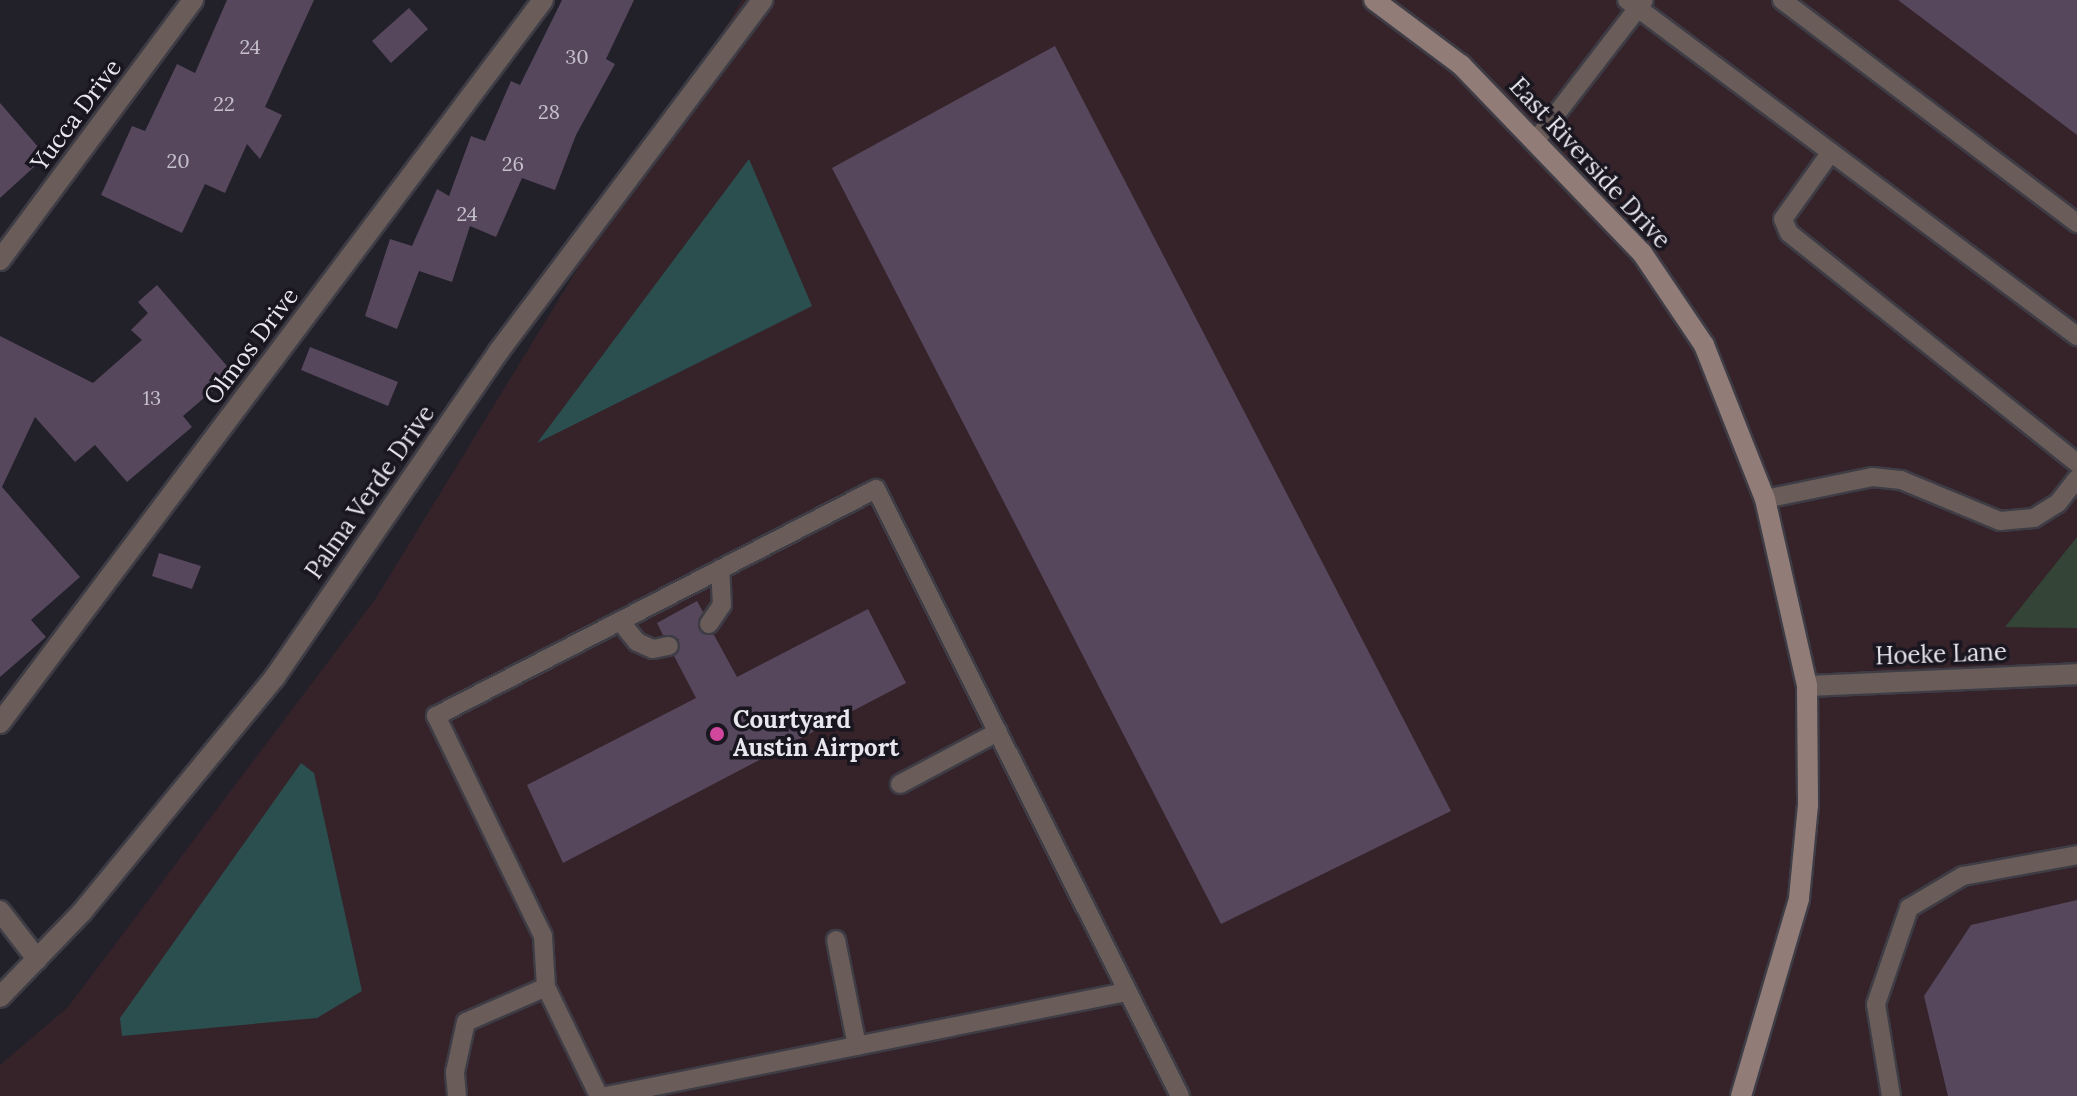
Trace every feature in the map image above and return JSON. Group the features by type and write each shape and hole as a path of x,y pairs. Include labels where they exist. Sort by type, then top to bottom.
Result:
{"main road":[{"name":"East Riverside Drive","path":"1374,0 1461,65 1537,139 1642,253 1704,345 1765,499 1807,686 1808,805 1799,899 1741,1096"}],"street":[{"name":"Yucca Drive","path":"0,260 193,0"},
{"name":"Olmos Drive","path":"0,723 543,0"},
{"name":"Palma Verde Drive","path":"0,997 37,959 275,677 499,351 763,0"},
{"name":"Hoeke Lane","path":"1807,686 2077,674"},
{"path":"0,911 37,959"}],"lane":[{"path":"1782,0 2077,223"},
{"path":"1537,139 1637,3 2077,336"},
{"path":"1831,152 1783,219 1789,233 2077,463"},
{"path":"1765,499 1872,477 1901,480 2000,521 2034,518 2058,503 2077,479"},
{"path":"599,1096 546,987 543,936 436,716 876,489 1180,1096"},
{"path":"709,624 722,605 720,569"},
{"path":"620,621 637,642 653,649 669,646"},
{"path":"900,784 998,732"},
{"path":"1891,1096 1876,1004 1909,908 1963,876 2077,855"},
{"path":"836,940 857,1046"},
{"path":"457,1096 455,1072 466,1022 546,987"},
{"path":"606,1096 1126,992"}],"shaded area":[{"path":"742,0 2077,0 2077,1096 0,1096 0,1065 68,1007 376,598"},
{"path":"749,159 812,306 537,443"},
{"path":"2077,537 2077,628 2005,627"},
{"path":"301,763 314,773 362,991 317,1018 122,1036 120,1018"}],"building":[{"path":"227,0 314,0 265,107 282,115 260,159 247,144 225,193 205,184 182,233 101,195 132,126 145,131 177,64 195,73"},
{"path":"562,0 634,0 606,59 615,64 576,135 555,190 522,178 496,237 470,226 452,282 419,271 397,329 365,316 390,239 412,246 437,189 449,196 471,136 485,141 511,81 520,85"},
{"path":"1898,0 2077,0 2077,135"},
{"path":"409,8 428,29 391,63 372,41"},
{"path":"1055,46 1451,811 1221,924 832,168"},
{"path":"0,103 46,156 0,198"},
{"path":"157,285 233,373 183,416 192,427 127,482 95,445 75,462 35,417 2,487 80,577 31,620 46,637 0,677 0,336 93,383 142,340 131,330 148,313 138,302"},
{"path":"310,347 398,382 388,406 301,370"},
{"path":"159,553 201,566 192,589 152,576"},
{"name":"Courtyard Austin Airport","path":"697,601 703,612 699,630 714,635 737,677 868,609 906,683 563,863 527,785 696,698 674,656 679,639 663,635 657,623"},
{"path":"2077,900 2077,1096 1948,1096 1924,996 1971,925"}],"place":[{"name":"Courtyard Austin Airport","path":"717,734"}]}
